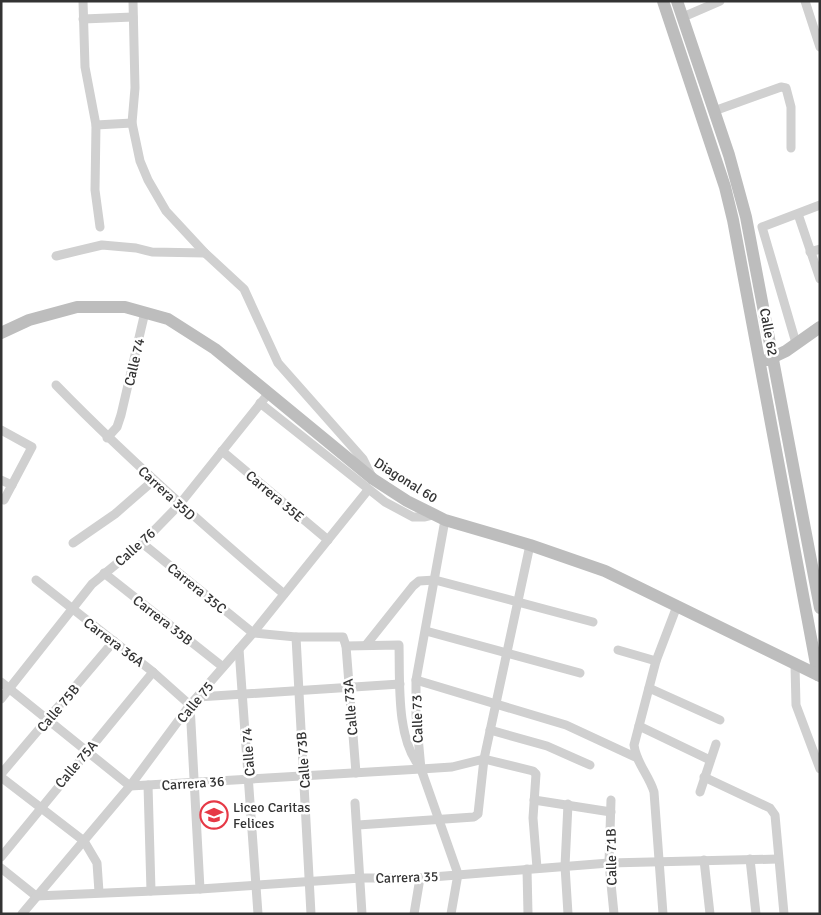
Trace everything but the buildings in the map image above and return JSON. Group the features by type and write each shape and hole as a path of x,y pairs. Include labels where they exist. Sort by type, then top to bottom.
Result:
{"main road":[{"name":"Calle 62","path":"663,1 725,187 739,249 819,676"},
{"name":"Calle 62","path":"678,1 746,217 820,608"},
{"name":"Diagonal 60","path":"1,332 29,320 77,307 125,307 168,319 199,337 264,398 371,484 439,517 530,545 605,571 819,676"},
{"path":"760,362 774,358 820,327"}],"street":[{"path":"83,1 86,67 96,125 95,190 100,227"},
{"path":"133,1 135,88 132,123 140,161 148,180 166,211 205,253 244,290 278,363 363,459 371,484"},
{"path":"683,17 720,1"},
{"path":"805,1 820,47"},
{"path":"83,19 133,17"},
{"path":"714,111 781,87 787,91 791,107 791,148"},
{"path":"96,125 132,123"},
{"path":"796,343 762,227 820,205"},
{"path":"798,214 820,279"},
{"path":"56,256 102,245 136,248 152,252 205,253"},
{"path":"810,252 820,249"},
{"name":"Calle 74","path":"107,438 117,427 121,415 146,312"},
{"name":"Carrera 35D","path":"56,384 107,438 179,505 284,594"},
{"name":"Calle 76","path":"1,699 104,573 142,543 179,505 264,398"},
{"path":"1,430 32,447 4,500"},
{"name":"Carrera 35E","path":"222,451 328,540"},
{"path":"1,480 12,485"},
{"path":"73,543 115,514 154,480"},
{"name":"Calle 75","path":"22,914 130,786 190,705 253,633 371,484"},
{"name":"Calle 73","path":"439,517 435,580 416,680 416,728 421,769 458,874 451,914"},
{"name":"Carrera 35C","path":"142,543 253,633"},
{"path":"358,825 474,817 478,814 484,759 530,545"},
{"name":"Carrera 35B","path":"104,573 223,667"},
{"name":"Carrera 36A","path":"36,580 72,610 114,640 190,705"},
{"path":"366,645 419,581 435,580 518,600 593,622"},
{"path":"663,914 654,792 651,780 635,757 634,745 656,661 677,606"},
{"path":"426,631 580,673"},
{"path":"253,633 296,637 337,637 345,643 399,645 400,684 406,740 413,760 421,769"},
{"name":"Calle 73B","path":"296,637 311,914"},
{"name":"Calle 75B","path":"1,776 114,640"},
{"name":"Calle 73A","path":"345,643 356,773"},
{"name":"Calle 74","path":"239,649 244,695 258,914"},
{"path":"618,650 656,661"},
{"path":"795,664 796,704 820,769"},
{"name":"Calle 75A","path":"1,857 153,672"},
{"path":"416,680 566,725 635,757"},
{"path":"1,682 130,786"},
{"path":"198,697 400,684"},
{"path":"649,688 720,720"},
{"path":"190,705 196,783 200,889"},
{"path":"639,726 710,760"},
{"path":"490,730 547,746 590,765"},
{"path":"700,792 716,744"},
{"path":"484,759 533,771 536,774 533,827 537,868"},
{"name":"Carrera 36","path":"130,786 452,767 484,759"},
{"path":"1,776 84,841 97,863 99,892"},
{"path":"704,777 770,808 775,816 778,828 778,859 784,914"},
{"path":"148,785 151,891"},
{"path":"534,800 611,812"},
{"name":"Calle 71B","path":"611,800 609,863 614,914"},
{"path":"355,803 358,825 362,914"},
{"path":"568,804 565,866 568,914"},
{"path":"750,859 756,914"},
{"name":"Carrera 35","path":"36,896 257,886 360,878 420,878 609,863 778,859"},
{"path":"704,860 710,914"},
{"path":"1,868 36,896"},
{"path":"527,869 528,914"},
{"path":"414,914 420,878"}],"place":[{"name":"Liceo Caritas Felices","path":"214,815"}]}
